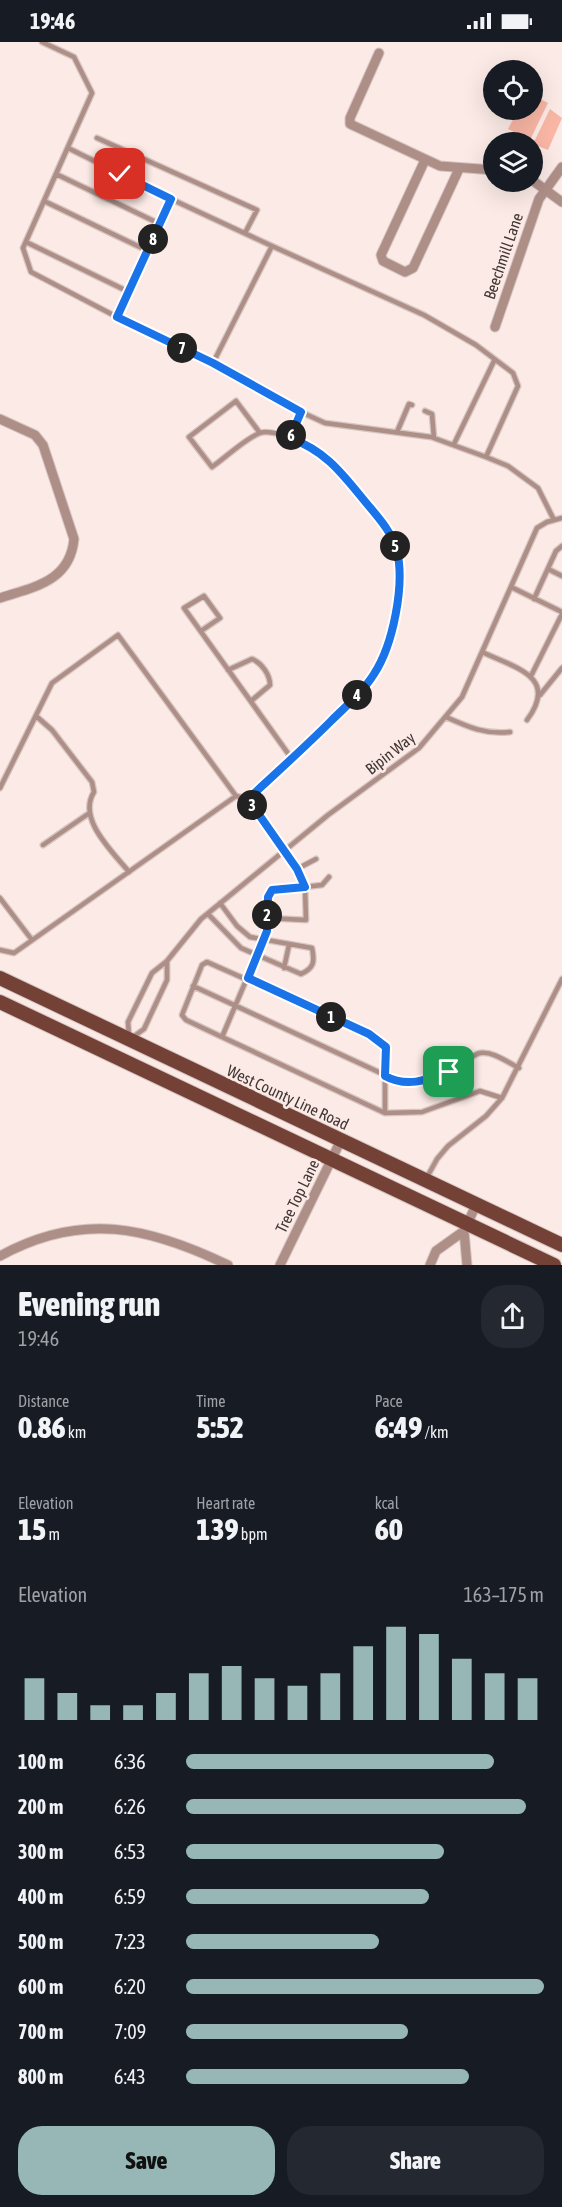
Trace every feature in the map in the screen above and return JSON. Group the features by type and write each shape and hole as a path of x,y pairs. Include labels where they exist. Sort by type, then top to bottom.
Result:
{"main road":[{"name":"West County Line Road","path":"0,978 562,1245"},
{"path":"0,1002 466,1227 554,1265"}],"street":[{"path":"379,53 350,118 350,124 425,160 459,169 483,170"},
{"path":"425,160 381,255 383,261 405,272 413,268 459,169"},
{"name":"Beechmill Lane","path":"495,327 524,238 544,190 562,167"},
{"path":"544,190 562,202"},
{"path":"0,419 35,435 43,445 74,536 72,549 56,577 0,598"},
{"path":"121,1060 130,1040"},
{"name":"Tree Top Lane","path":"280,1265 340,1140"},
{"path":"430,1265 436,1251 466,1227 476,1205"},
{"path":"466,1227 470,1264"},
{"path":"0,1256 29,1242 64,1232 114,1229 166,1238 228,1265"}],"lane":[{"path":"42,42 74,57 92,93 23,248 31,272 213,363 325,423 434,438 508,466 538,488 554,520"},
{"path":"97,138 257,210 245,233"},
{"path":"68,148 171,199 424,315 476,345 494,361 513,373 519,386 486,457"},
{"path":"56,174 160,224"},
{"path":"117,317 171,199"},
{"path":"44,201 148,251"},
{"path":"26,242 129,292"},
{"path":"213,363 272,246"},
{"path":"454,444 494,361"},
{"path":"248,799 356,697 374,674 387,648 398,596 397,550 382,522 324,454 272,432 260,433 212,467 189,437 236,401 260,433"},
{"path":"397,432 409,404 412,405"},
{"path":"425,411 432,414 434,438"},
{"path":"290,438 301,412"},
{"name":"Bipin Way","path":"130,1040 128,1022 152,973 167,961 208,914 328,815 419,748 446,717 462,697 537,528 562,518"},
{"path":"534,599 556,551 562,546"},
{"path":"548,569 562,576"},
{"path":"511,587 562,613 531,676"},
{"path":"201,631 220,618 204,596 184,608 292,759"},
{"path":"0,788 52,683 118,635 236,796 248,799 297,869 305,887 306,920 267,918"},
{"path":"482,652 531,676 540,695"},
{"path":"228,670 252,659 259,663 268,676 270,685 251,701"},
{"path":"527,720 538,706 540,695 562,668"},
{"path":"36,716 52,730 92,782 94,792 88,801 88,814 106,844 129,872"},
{"path":"446,717 476,731 495,734 510,732"},
{"path":"0,950 14,953 236,796"},
{"path":"43,845 88,814"},
{"path":"297,869 316,860"},
{"path":"222,1037 263,941 268,897 272,890 322,885 329,877"},
{"path":"0,898 32,940"},
{"path":"208,914 241,948 301,974 310,970 315,961 312,948 300,944 289,945 250,937 237,926 220,903"},
{"path":"284,968 289,945"},
{"path":"130,1040 144,1029 163,990 167,980 167,961"},
{"path":"385,1113 386,1047 369,1034 248,978 207,962 202,965 182,1015 186,1020 385,1113 422,1112 480,1091 502,1098"},
{"path":"426,1181 437,1159 448,1146 486,1116 502,1098 562,979"},
{"path":"193,986 398,1083 427,1080 449,1072 478,1053 493,1054 519,1068"}],"shaded area":[{"path":"543,100 548,103 543,113"},
{"path":"550,109 562,118 548,150 543,148 543,132 539,132"},
{"path":"513,120 540,120 534,132 514,132 508,129"}],"route":[{"path":"120,174 171,199 117,317 213,363 301,412 290,438 324,454 338,468 382,522 397,550 398,596 394,618 387,648 374,674 356,697 248,799 297,869 305,887 272,890 268,897 267,931 248,978 369,1034 386,1047 385,1076 398,1083 427,1080 449,1072"}]}
